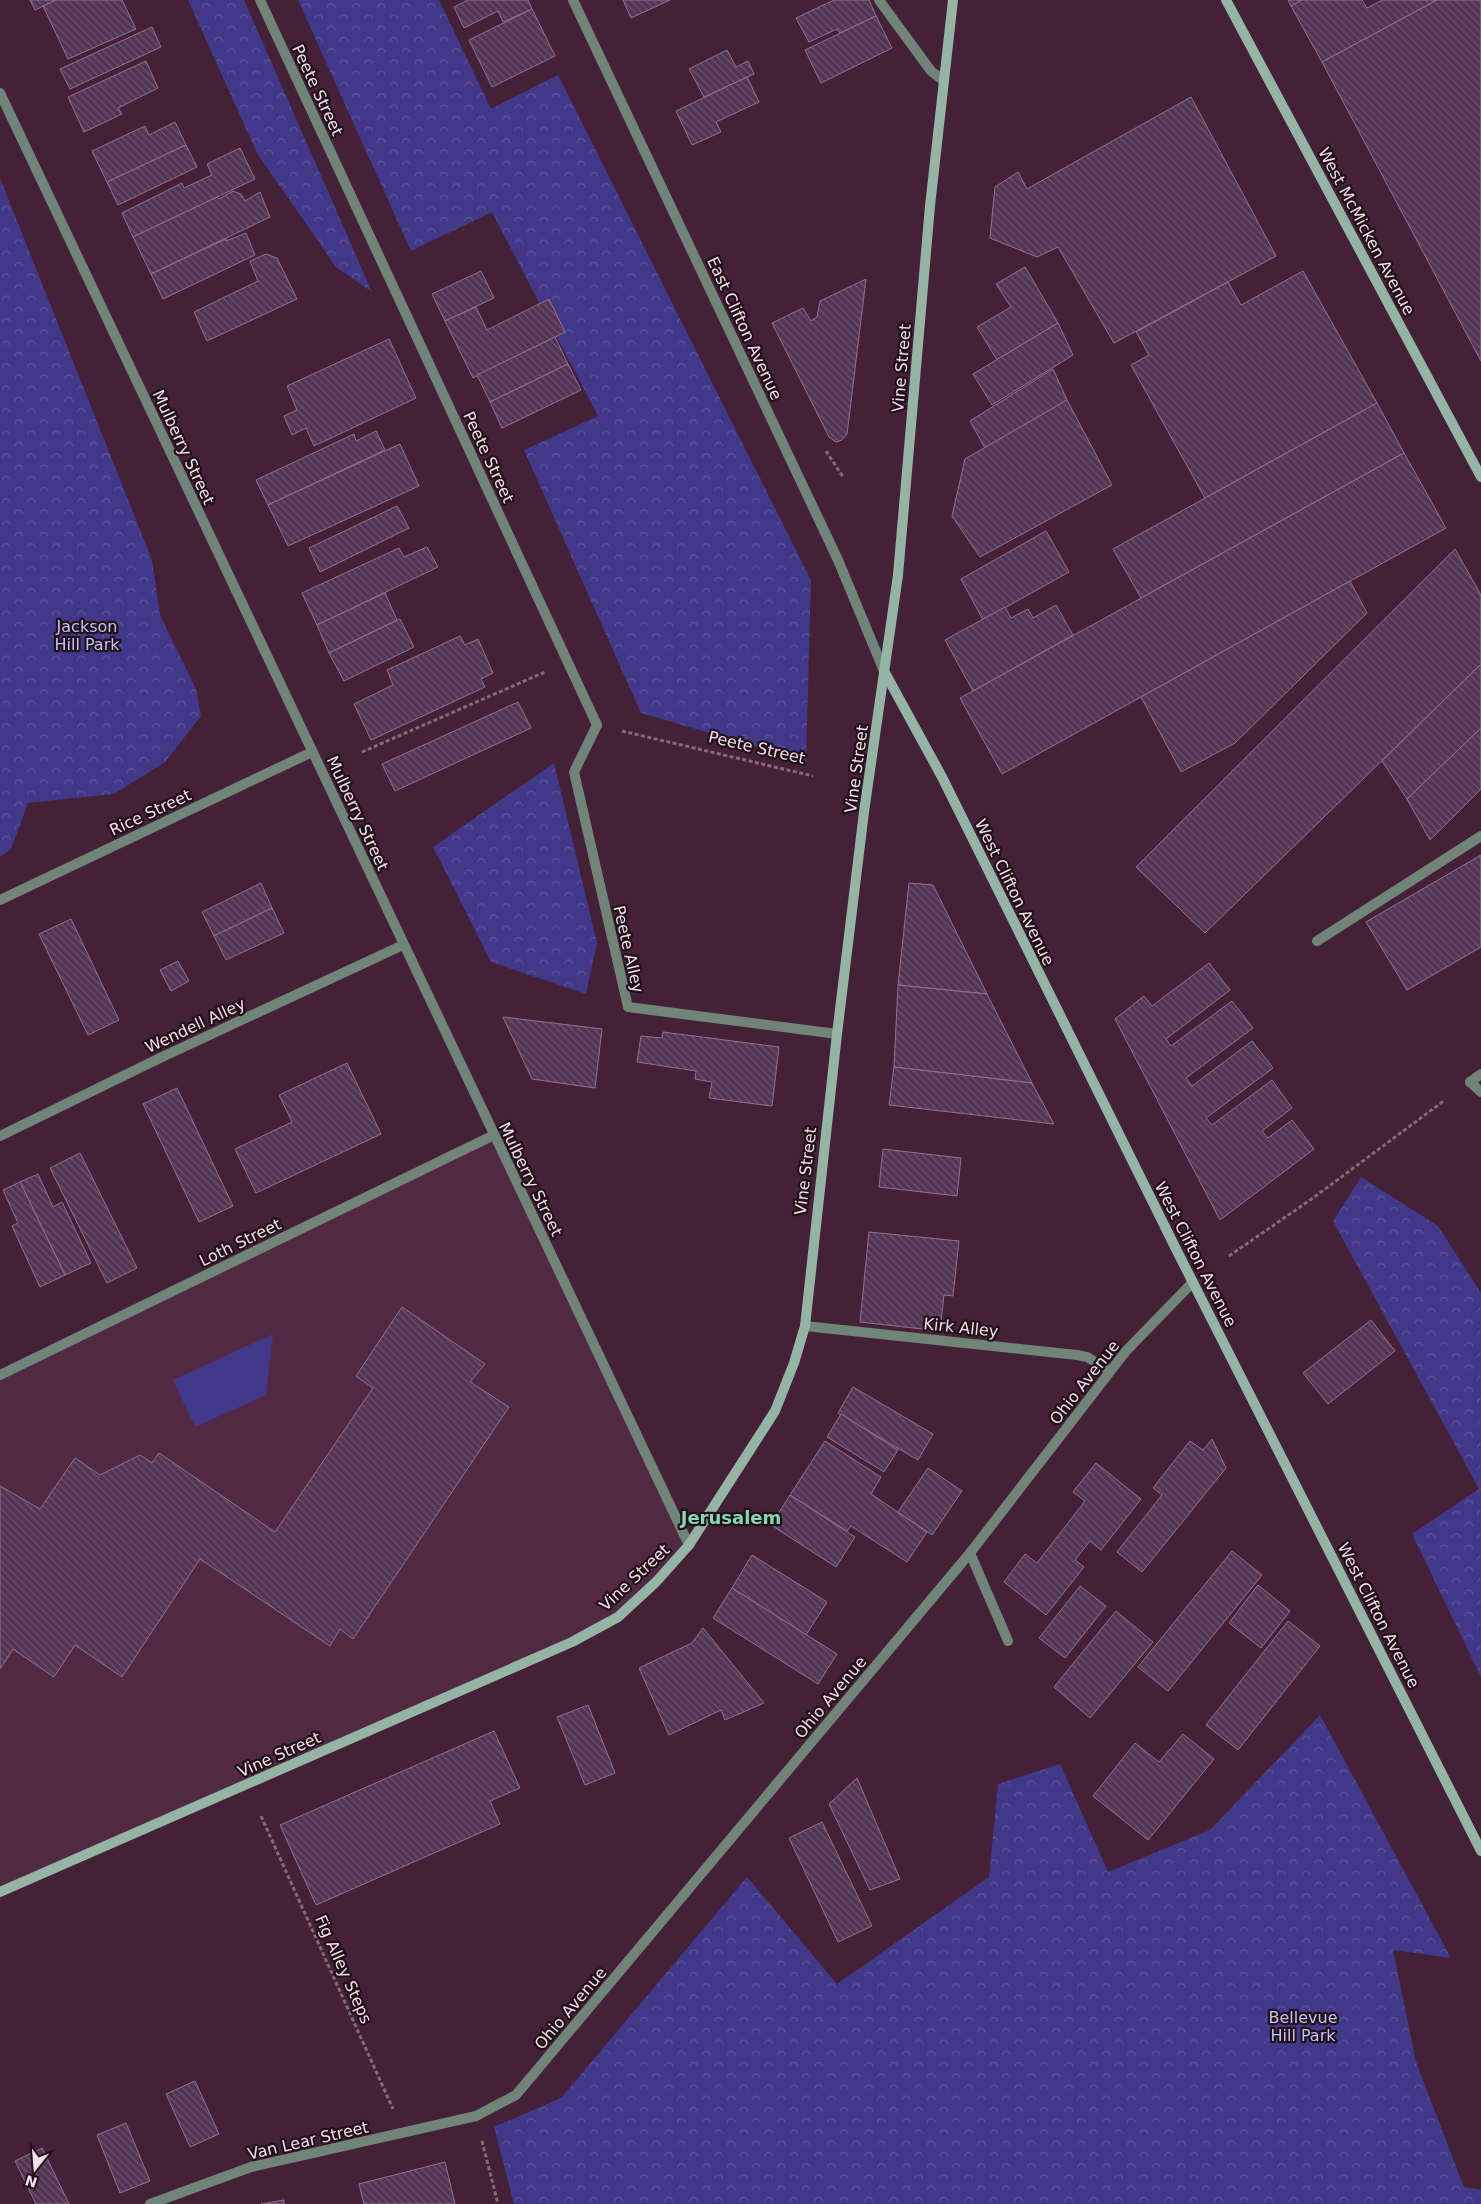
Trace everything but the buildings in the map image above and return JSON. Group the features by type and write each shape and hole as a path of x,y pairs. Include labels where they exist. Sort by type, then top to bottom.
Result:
{"main road":[{"name":"Vine Street","path":"0,1892 572,1642 618,1617 656,1582 689,1545 775,1411 794,1363 804,1326 837,1034 898,575 953,0"},
{"name":"West McMicken Avenue","path":"1226,0 1481,477"},
{"name":"West Clifton Avenue","path":"884,671 942,777 1193,1282 1481,1851"}],"street":[{"name":"Peete Street","path":"260,0 597,725"},
{"name":"East Clifton Avenue","path":"573,0 838,560 884,671"},
{"path":"879,0 931,72 944,81"},
{"name":"Mulberry Street","path":"0,93 689,1545"},
{"name":"Peete Alley","path":"597,725 574,772 628,1007 837,1034"},
{"name":"Rice Street","path":"0,900 312,752"},
{"path":"1317,941 1481,836"},
{"name":"Wendell Alley","path":"0,1136 160,1058 403,945"},
{"path":"1481,1074 1470,1082 1481,1092"},
{"name":"Loth Street","path":"0,1375 494,1135"},
{"name":"Ohio Avenue","path":"476,2116 516,2095 970,1554 1126,1351 1193,1282"},
{"name":"Kirk Alley","path":"804,1326 1077,1355 1088,1357 1110,1371"},
{"path":"970,1554 1008,1641"},
{"name":"Van Lear Street","path":"150,2204 251,2168 476,2116"}],"path":[{"path":"826,452 843,477"},
{"path":"362,752 568,663"},
{"name":"Peete Street","path":"597,725 813,776"},
{"path":"1229,1256 1313,1198 1445,1100"},
{"name":"Fig Alley Steps","path":"261,1816 403,2132"},
{"path":"476,2116 498,2204"}],"shaded area":[{"path":"494,1135 689,1545 618,1617 0,1892 0,1375"}],"green space":[{"path":"188,0 244,0 372,292 336,267 257,153"},
{"path":"298,0 439,0 491,109 558,75 811,580 806,761 641,713 524,450 598,416 492,212 411,251"},
{"name":"Jackson Hill Park","path":"0,178 152,560 160,615 196,689 201,716 165,762 114,794 28,803 11,849 0,857"},
{"path":"554,763 597,943 586,994 491,962 433,847"},
{"path":"1361,1177 1438,1226 1481,1293 1481,1677 1412,1534 1479,1489 1333,1221"},
{"path":"273,1334 266,1395 195,1427 173,1380"},
{"name":"Bellevue Hill Park","path":"1320,1715 1451,1958 1393,1950 1416,2062 1464,2187 1481,2190 1481,2204 514,2204 494,2127 561,2098 747,1877 837,1984 989,1877 998,1784 1060,1764 1108,1872 1210,1830"}],"district":[{"name":"Jerusalem","path":"731,1518"}]}
